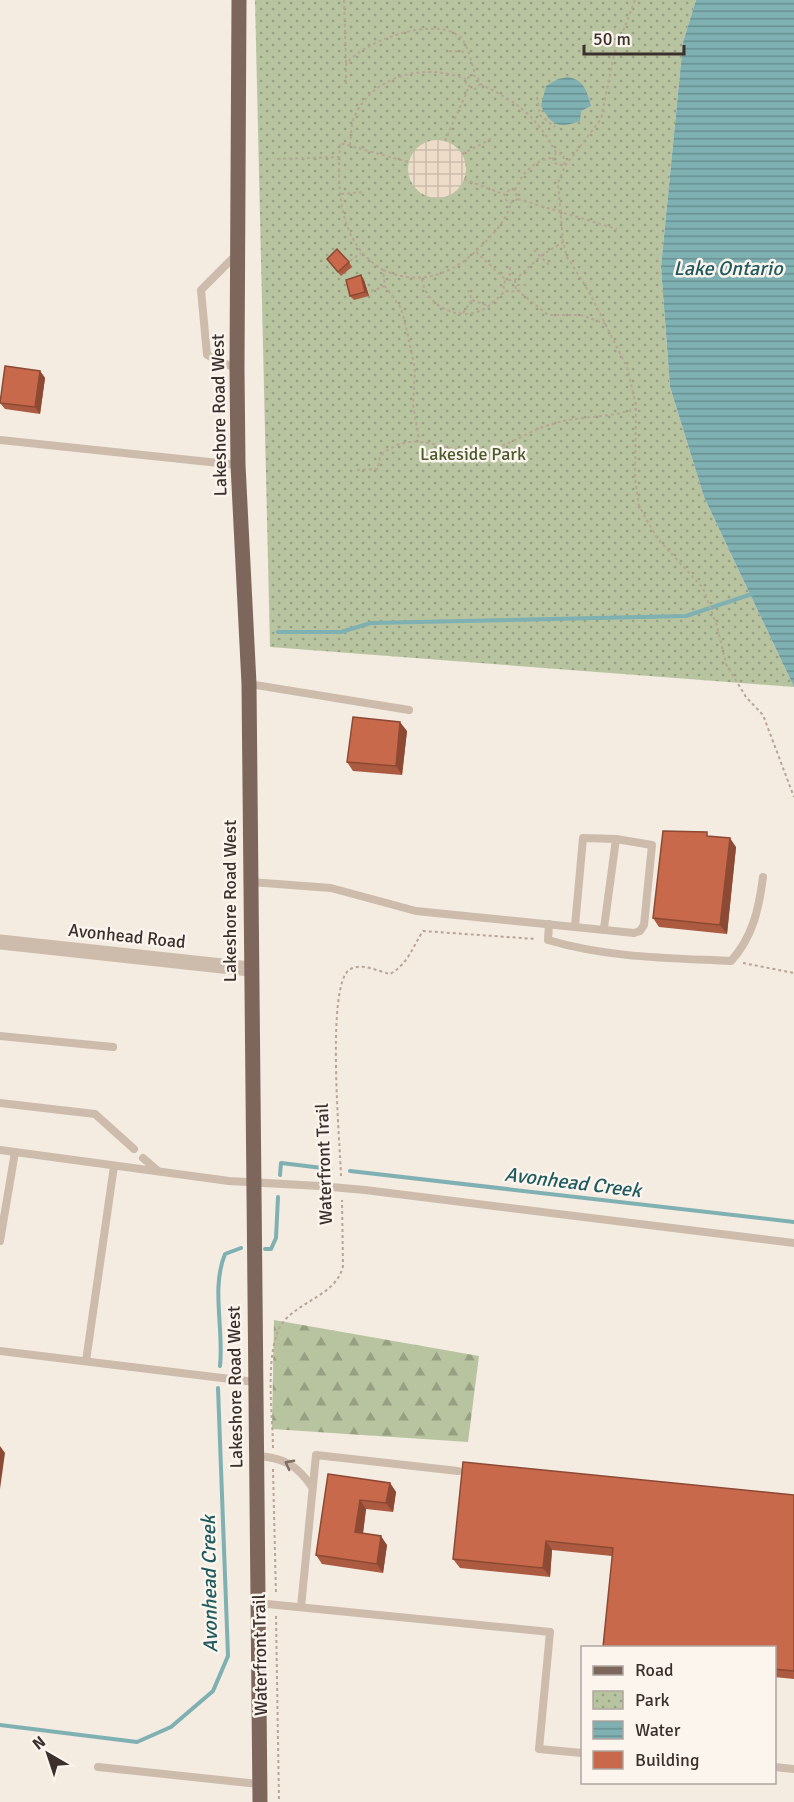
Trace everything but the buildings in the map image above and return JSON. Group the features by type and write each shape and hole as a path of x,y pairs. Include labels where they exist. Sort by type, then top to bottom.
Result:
{"main road":[{"name":"Lakeshore Road West","path":"239,0 238,465 249,684 249,882 260,1802"}],"street":[{"name":"Avonhead Road","path":"0,942 250,969"}],"lane":[{"path":"237,369 207,355 201,290 238,253"},
{"path":"0,440 238,465"},
{"path":"249,684 409,710"},
{"path":"249,882 332,888 416,911 549,924 575,926 604,928 634,933 644,925 652,845 616,839 583,838 575,926"},
{"path":"604,928 616,839"},
{"path":"549,924 548,940 576,948 640,957 731,961 744,946 752,929 763,877"},
{"path":"0,1036 113,1047"},
{"path":"0,1103 95,1114 134,1149"},
{"path":"0,1150 158,1172 229,1180 365,1190 794,1243"},
{"path":"0,1241 15,1152"},
{"path":"143,1158 158,1172"},
{"path":"86,1361 114,1166"},
{"path":"0,1351 255,1382"},
{"path":"301,1607 316,1455 458,1471"},
{"path":"256,1456 273,1457 295,1466 312,1487"},
{"path":"257,1603 550,1632 539,1749 581,1753"},
{"path":"98,1767 260,1784"},
{"path":"776,1767 794,1769"}],"path":[{"path":"344,0 346,84"},
{"path":"634,0 614,55 601,119 565,166 558,183 563,242 567,257 606,324 627,367 636,408 635,479 639,506 657,538 703,588 717,627 730,675 763,715 794,796"},
{"path":"346,64 368,46 405,32 442,31 456,34 464,41 473,75 478,78 480,84 521,106 534,120 556,153 563,154 565,166"},
{"path":"449,51 468,52"},
{"path":"350,146 353,119 364,102 381,86 398,77 433,71 466,80"},
{"path":"466,80 473,75"},
{"path":"445,141 469,88 466,80"},
{"path":"469,88 475,89 480,84"},
{"path":"537,97 540,115 555,127"},
{"path":"534,120 540,115"},
{"path":"462,154 491,139"},
{"path":"408,162 340,143 341,213 354,244 361,253 383,270 422,278 446,272 467,261 504,220 511,203 518,199 617,229"},
{"path":"518,199 515,190 525,172 536,163 553,158 556,153"},
{"path":"277,159 339,157"},
{"path":"553,158 557,166 565,166"},
{"path":"464,179 505,195"},
{"path":"505,195 509,190 515,190"},
{"path":"341,194 364,192"},
{"path":"505,195 506,200 511,203"},
{"path":"515,280 540,256 563,242"},
{"path":"534,250 549,265"},
{"path":"476,252 506,280"},
{"path":"350,261 361,253"},
{"path":"510,267 510,279"},
{"path":"383,270 385,286 401,308 407,331 415,370 413,405 419,440"},
{"path":"422,278 426,291 442,308 463,313 479,311 505,291"},
{"path":"505,291 503,285 506,280 515,280"},
{"path":"515,280 516,290"},
{"path":"496,286 503,285"},
{"path":"517,285 529,285"},
{"path":"371,291 385,286"},
{"path":"468,290 472,300 488,306"},
{"path":"516,290 548,315 581,315 606,324"},
{"path":"505,291 516,290"},
{"path":"463,313 472,300"},
{"path":"357,470 378,469 380,456 392,446 419,440 458,450 479,452 573,418 620,414 636,408"},
{"name":"Waterfront Trail","path":"341,1180 335,1023 342,977 350,969 360,967 390,974 399,969 408,960 423,931 548,940"},
{"path":"731,961 794,973"},
{"name":"Waterfront Trail","path":"279,1802 273,1348 283,1323 326,1291 341,1276 344,1266 342,1192"}],"green space":[{"name":"Lakeside Park","path":"255,0 696,0 683,42 661,267 670,387 704,497 794,687 270,647"},
{"path":"274,1320 479,1356 468,1442 272,1429"}],"shaded area":[{"path":"431,140 443,140 458,148 466,163 466,175 458,190 443,198 431,198 416,190 408,175 408,163 416,148"}],"water":[{"name":"Lake Ontario","path":"696,0 794,0 794,687 704,497 670,387 661,267 683,42"},
{"path":"568,77 578,81 584,87 591,106 581,111 580,121 561,125 553,122 541,106 546,86 558,79"}],"waterway":[{"path":"278,632 341,632 371,623 686,616 755,593"},
{"name":"Avonhead Creek","path":"280,1175 281,1163 331,1169"},
{"name":"Avonhead Creek","path":"350,1171 794,1222"},
{"name":"Avonhead Creek","path":"265,1249 271,1249 276,1238 278,1197"},
{"name":"Avonhead Creek","path":"220,1366 218,1295 221,1267 225,1254 241,1248"},
{"name":"Avonhead Creek","path":"0,1725 137,1742 171,1727 213,1691 228,1656 218,1388"}]}
